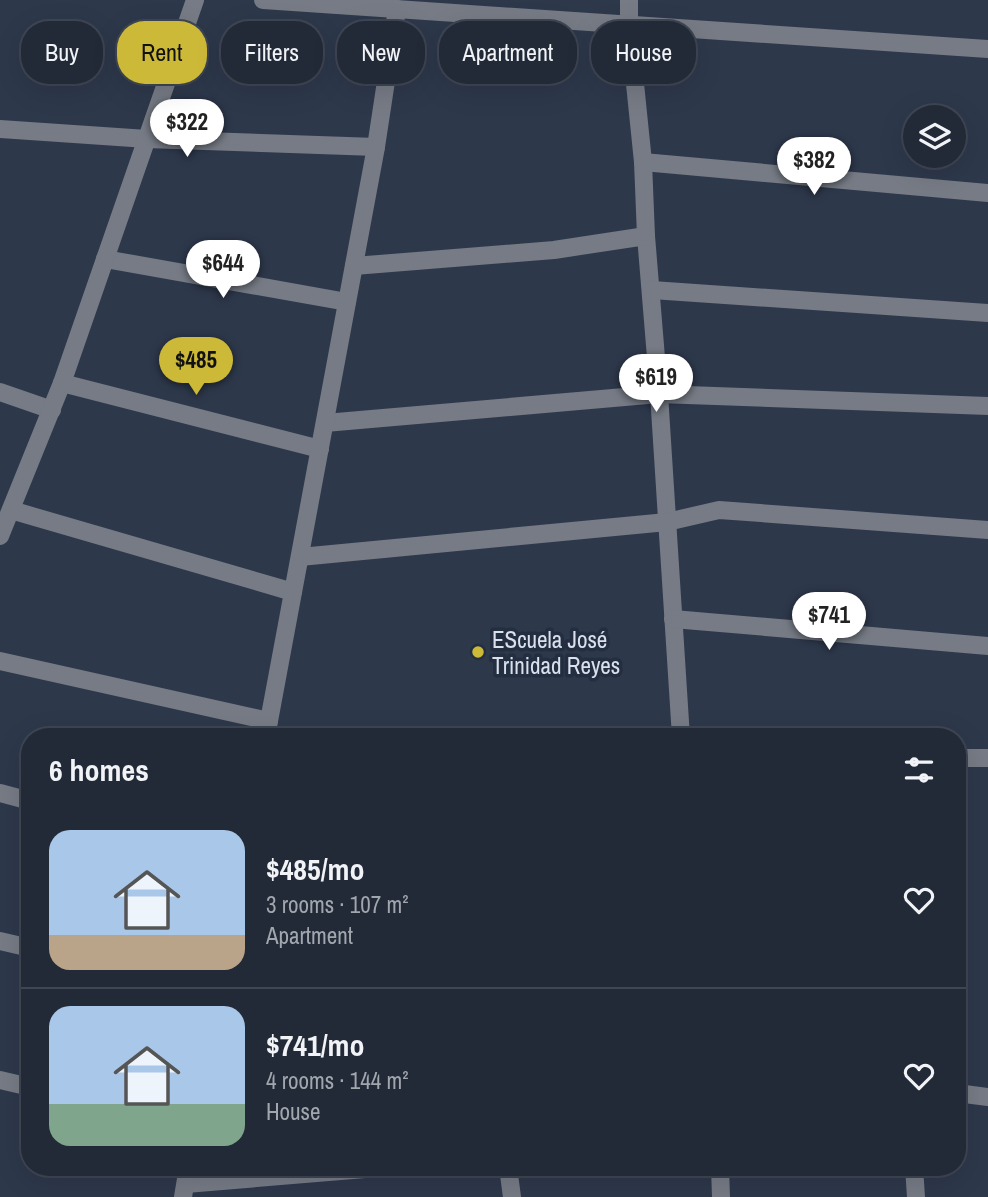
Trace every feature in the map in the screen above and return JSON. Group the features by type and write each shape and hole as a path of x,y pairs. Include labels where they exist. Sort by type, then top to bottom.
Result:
{"street":[{"path":"0,536 62,383 195,0"},
{"path":"264,0 591,22"},
{"path":"629,0 629,21"},
{"path":"267,728 376,147 397,9"},
{"path":"696,29 988,49"},
{"path":"635,84 652,290 680,728"},
{"path":"0,129 147,139 376,147"},
{"path":"643,163 988,193"},
{"path":"354,266 554,250 646,236"},
{"path":"105,259 347,302"},
{"path":"652,290 988,313"},
{"path":"62,383 320,449"},
{"path":"0,392 52,410"},
{"path":"325,423 659,394 988,406"},
{"path":"11,510 293,592"},
{"path":"300,557 667,522 719,510 988,530"},
{"path":"673,619 988,646"},
{"path":"0,661 263,728"},
{"path":"966,758 988,758"},
{"path":"0,793 21,799"},
{"path":"0,941 21,946"},
{"path":"0,1080 21,1085"},
{"path":"966,1094 988,1097"},
{"path":"186,1183 274,1176"},
{"path":"509,1176 512,1197"},
{"path":"720,1176 721,1197"},
{"path":"915,1176 916,1197"}],"place":[{"name":"EScuela José Trinidad Reyes","path":"478,652"}]}
